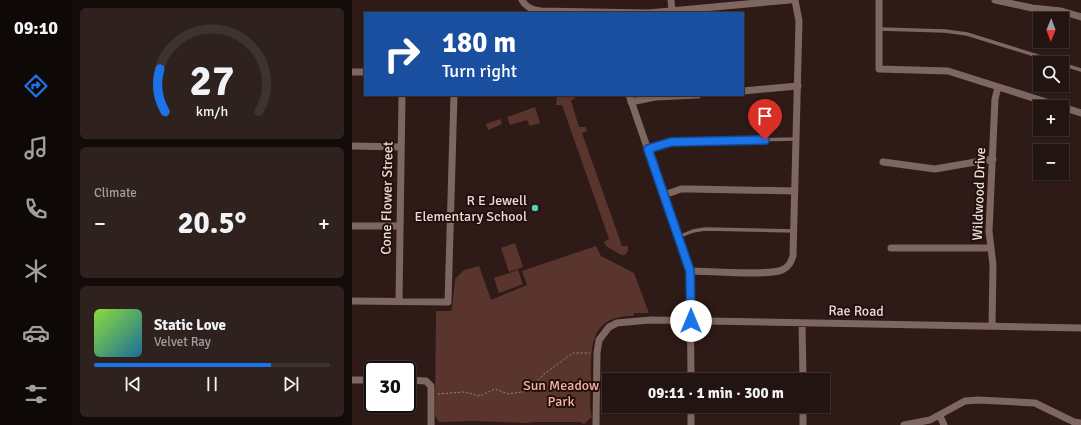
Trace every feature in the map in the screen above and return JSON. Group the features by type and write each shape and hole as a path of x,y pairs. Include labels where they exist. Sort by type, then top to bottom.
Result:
{"street":[{"path":"522,0 524,4 531,9 542,11 604,12 672,11 790,0"},
{"path":"671,0 672,11"},
{"path":"690,271 773,272 781,270 791,262 794,231 798,86 799,21 796,0"},
{"path":"879,0 879,69 948,71 1040,100"},
{"path":"996,0 1061,10 1081,17"},
{"path":"352,72 364,72"},
{"path":"744,91 798,86"},
{"name":"Wildwood Drive","path":"992,326 993,265 989,231 995,99 998,87"},
{"name":"Cone Flower Street","path":"399,302 400,147 402,96"},
{"path":"352,301 448,302 454,96"},
{"path":"676,96 630,99 690,271 691,373"},
{"path":"1069,109 1081,113"},
{"path":"352,146 400,147"},
{"path":"883,162 935,169 993,159"},
{"path":"664,195 680,189 690,188 795,191"},
{"path":"352,226 399,226"},
{"path":"891,248 990,248"},
{"name":"Rae Road","path":"596,425 597,353 599,340 609,327 617,323 631,321 691,321 1081,328"},
{"path":"802,323 803,373"},
{"path":"352,380 364,380"},
{"path":"416,380 426,381 431,386 431,425"},
{"path":"904,425 917,424 940,416 965,401 978,400 1035,403 1076,423"},
{"path":"691,413 691,425"},
{"path":"803,413 803,425"},
{"path":"940,416 944,425"}],"lane":[{"path":"879,29 945,31 966,34 1038,56"},
{"path":"1069,66 1081,70"},
{"path":"648,149 671,142 796,139"},
{"path":"678,237 693,231 705,229 794,231"}],"path":[{"path":"431,401 438,394 459,392 480,396 492,389 508,394 520,393 532,388 544,374 573,353 597,353"}],"green space":[{"path":"557,96 574,96 575,98 571,101 579,127 586,127 587,131 582,133 622,246 628,246 628,251 625,255 621,255 606,246 604,242 609,239 562,105 556,105"},
{"path":"535,107 540,123 530,126 527,120 510,125 507,117"},
{"path":"500,119 502,124 488,130 486,124"},
{"path":"515,243 523,267 509,272 501,248"},
{"name":"Sun Meadow Park","path":"596,246 601,256 634,273 649,313 634,313 633,316 619,317 608,321 601,327 596,335 592,356 590,404 592,417 584,424 580,422 439,422 435,416 436,311 451,311 455,279 464,270 479,266 491,300 527,285 522,271"},
{"path":"518,270 523,284 499,293 494,278"}],"place":[{"name":"R E Jewell Elementary School","path":"535,208"}],"route":[{"path":"691,321 690,271 648,149 658,144 671,142 765,140"}]}
